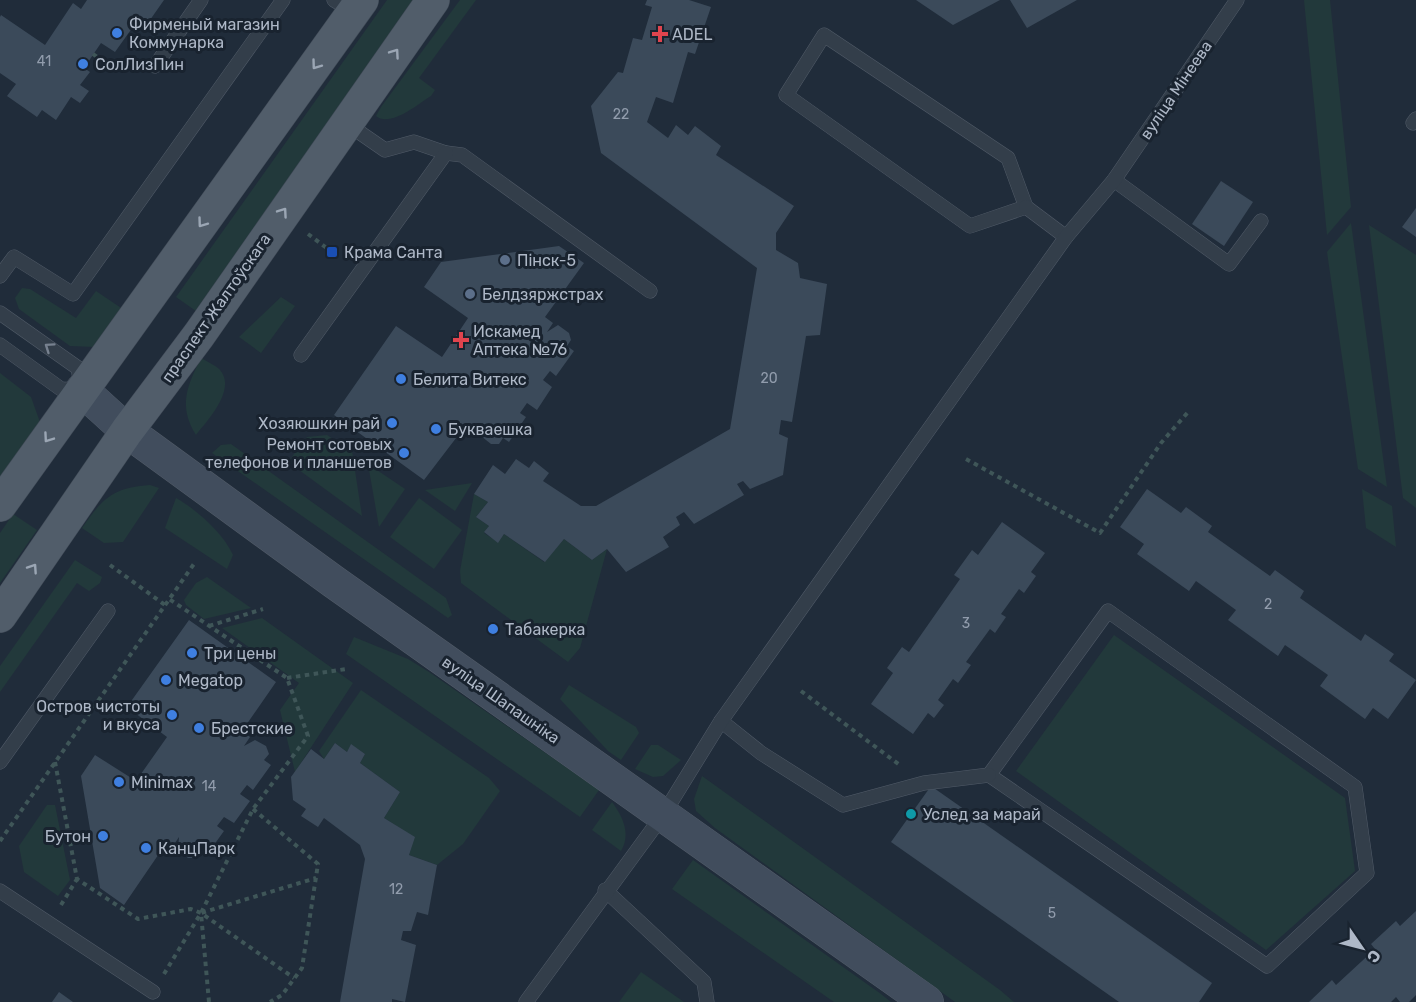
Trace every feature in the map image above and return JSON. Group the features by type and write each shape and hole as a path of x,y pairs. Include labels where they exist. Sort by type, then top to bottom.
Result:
{"main road":[{"name":"праспект Жалтоўскага","path":"0,616 127,431 199,335 433,0"},
{"path":"0,505 350,4"}],"street":[{"name":"вуліца Шапашніка","path":"81,390 127,431 927,1002"}],"lane":[{"path":"154,66 201,0"},
{"path":"0,276 14,257 72,294 283,0"},
{"name":"вуліца Мінеева","path":"526,1002 663,814 721,722 1066,237 1114,180 1237,0"},
{"path":"1026,207 970,226 786,95 824,35 1008,158 1026,207 1066,237"},
{"path":"346,123 385,150 414,142 446,153 462,154 650,291"},
{"path":"301,355 446,153"},
{"path":"1114,180 1229,264 1261,221"},
{"path":"0,313 78,368 81,390 61,389 0,345"},
{"path":"0,762 108,611"},
{"path":"721,722 761,753 843,806 924,783 989,775 1267,966 1367,873 1355,787 1108,611 989,775"},
{"path":"0,891 153,992"},
{"path":"605,891 704,982 707,1002"}],"path":[{"path":"93,54 104,63"},
{"path":"966,459 1100,533 1161,443 1189,411"},
{"path":"0,841 196,561"},
{"path":"110,565 165,605"},
{"path":"153,992 201,913 253,809 308,736 287,678 169,599"},
{"path":"209,626 263,609"},
{"path":"287,678 346,669"},
{"path":"801,691 924,783"},
{"path":"55,762 77,879 138,919 190,909 201,913 294,978"},
{"path":"253,809 318,864 302,968 282,995 270,1002"},
{"path":"201,913 316,878"},
{"path":"201,913 209,1002"}],"green space":[{"path":"387,0 424,0 203,316 176,297"},
{"path":"460,0 476,0 419,78 435,90 431,96 396,117 382,119 376,116 381,107"},
{"path":"1304,0 1330,0 1351,207 1327,235"},
{"path":"1351,223 1387,487 1358,469 1327,252"},
{"path":"1369,225 1416,255 1416,508 1403,498"},
{"path":"22,288 30,289 76,318 96,291 130,314 95,347 70,346 19,309 15,298"},
{"path":"281,297 295,306 261,353 239,337"},
{"path":"201,358 218,368 224,376 225,384 214,412 196,435 187,415 186,396"},
{"path":"0,373 31,397 41,425 0,477"},
{"path":"327,435 352,451 362,516 288,462 307,437"},
{"path":"231,444 446,598 452,615 448,618 212,453 221,445"},
{"path":"368,464 405,489 379,527"},
{"path":"472,483 455,511 425,490"},
{"path":"150,485 159,488 123,542 104,543 82,528 96,509 110,496 126,489"},
{"path":"1362,489 1392,506 1396,547 1366,528"},
{"path":"474,494 488,502 476,517 489,526 484,533 498,542 504,534 544,562 564,539 592,560 607,549 580,648 568,662 461,583 460,571"},
{"path":"176,498 201,516 223,538 233,555 227,569 165,528"},
{"path":"419,498 462,530 434,569 390,537"},
{"path":"13,514 37,530 0,583 0,533"},
{"path":"75,560 102,577 100,583 89,591 77,583 0,692 0,666"},
{"path":"207,577 251,608 204,619 186,605 184,600 196,583"},
{"path":"262,618 353,683 295,772 280,710 299,683 222,628"},
{"path":"1114,635 1345,798 1355,871 1266,950 1016,771"},
{"path":"354,637 408,659 429,672 599,790 580,817 346,654"},
{"path":"569,685 636,727 639,733 621,760 608,751 560,699"},
{"path":"361,690 489,778 500,791 463,844 437,865 409,855 414,837 384,818 400,792 360,763 365,754 351,745 347,752 335,743 324,759 319,751"},
{"path":"651,745 658,745 681,760 663,776 653,777 635,769"},
{"path":"702,776 1014,1002 955,1002 715,828 696,811 694,799"},
{"path":"612,802 624,826 625,838 621,851 592,830"},
{"path":"47,805 55,805 70,880 58,896 24,872 19,846"},
{"path":"693,860 891,1002 834,1002 672,889"},
{"path":"641,972 684,1002 619,1002"}],"building":[{"path":"87,0 164,0 143,30 135,24 115,52 101,43 84,68 90,72 80,85 89,91 80,103 71,97 56,120 42,110 37,117 7,96 16,84 0,73 0,17 1,15 45,45 73,3 81,9"},
{"path":"647,0 689,0 711,7 695,54 688,52 673,103 656,97 647,122 668,138 676,125 688,135 695,126 721,146 716,155 794,206 776,233 776,250 798,263 800,278 827,284 820,335 806,336 792,422 781,420 779,434 788,438 783,475 750,489 743,481 737,484 744,495 694,524 684,512 676,517 680,525 663,537 669,547 626,572 607,549 592,560 564,539 545,562 504,534 498,543 484,532 489,526 476,517 488,502 474,494 493,465 505,474 516,459 529,468 534,461 549,473 543,481 581,506 596,506 730,429 757,268 601,153 591,106 618,72 623,73 633,38 642,40 652,7 645,5"},
{"path":"916,0 1000,0 953,25"},
{"path":"1010,0 1077,0 1027,28"},
{"path":"1221,181 1253,202 1224,246 1192,224"},
{"path":"1416,208 1416,237 1402,227"},
{"path":"559,246 584,263 545,317 553,323 547,332 558,325 569,333 571,340 567,346 574,351 556,376 550,371 543,380 552,387 537,410 527,403 520,413 526,417 509,442 503,438 499,444 491,444 481,436 483,423 476,433 466,425 424,480 334,415 396,326 442,357 468,318 424,287 441,262"},
{"path":"1147,489 1181,513 1186,507 1212,526 1208,532 1270,576 1275,570 1304,591 1300,598 1361,641 1365,634 1394,654 1389,661 1416,680 1388,719 1373,708 1365,719 1320,686 1328,675 1285,645 1278,656 1228,620 1236,610 1196,581 1189,591 1137,554 1144,544 1120,527"},
{"path":"1002,522 1045,553 1031,572 1036,576 1024,593 1019,589 1001,614 1006,617 995,633 990,629 966,662 971,665 958,683 953,679 938,700 944,705 934,718 928,713 913,734 871,704 893,673 887,668 902,647 909,652 960,579 954,575 972,550 978,555"},
{"path":"189,620 276,682 242,731 250,737 244,746 255,740 266,746 269,754 264,760 271,765 253,790 247,785 240,794 250,801 234,823 224,817 217,826 224,831 206,856 201,852 196,858 188,858 178,850 179,837 173,846 167,842 124,905 100,888 81,776 95,755 136,781 167,737 127,707"},
{"path":"335,743 347,752 351,744 365,754 360,763 400,792 384,818 415,837 409,855 437,865 428,915 417,912 411,931 403,931 401,940 416,945 405,1002 392,999 392,1002 340,1002 365,859 360,845 324,818 318,827 301,816 306,809 293,800 291,777 311,749 324,759"},
{"path":"931,786 1212,983 1199,1002 1119,1002 891,842"},
{"path":"1416,911 1416,995 1409,1002 1400,1002 1396,997 1391,1002 1309,1002 1332,980 1336,985 1375,949 1371,944 1396,921 1400,926"},
{"path":"59,992 73,1002 52,1002"}],"place":[{"name":"Фирменый магазин Коммунарка","path":"117,33"},
{"name":"ADEL","path":"660,34"},
{"name":"СолЛизПин","path":"83,64"},
{"name":"Крама Санта","path":"332,252"},
{"name":"Пінск-5","path":"505,260"},
{"name":"Белдзяржстрах","path":"470,294"},
{"name":"Искамед Аптека №76","path":"461,340"},
{"name":"Белита Витекс","path":"401,379"},
{"name":"Хозяюшкин рай","path":"392,423"},
{"name":"Букваешка","path":"436,429"},
{"name":"Ремонт сотовых телефонов и планшетов","path":"404,453"},
{"name":"Табакерка","path":"493,629"},
{"name":"Три цены","path":"192,653"},
{"name":"Megatop","path":"166,680"},
{"name":"Остров чистоты и вкуса","path":"172,715"},
{"name":"Брестские","path":"199,728"},
{"name":"Minimax","path":"119,782"},
{"name":"Услед за марай","path":"911,814"},
{"name":"Бутон","path":"103,836"},
{"name":"КанцПарк","path":"146,848"}]}
